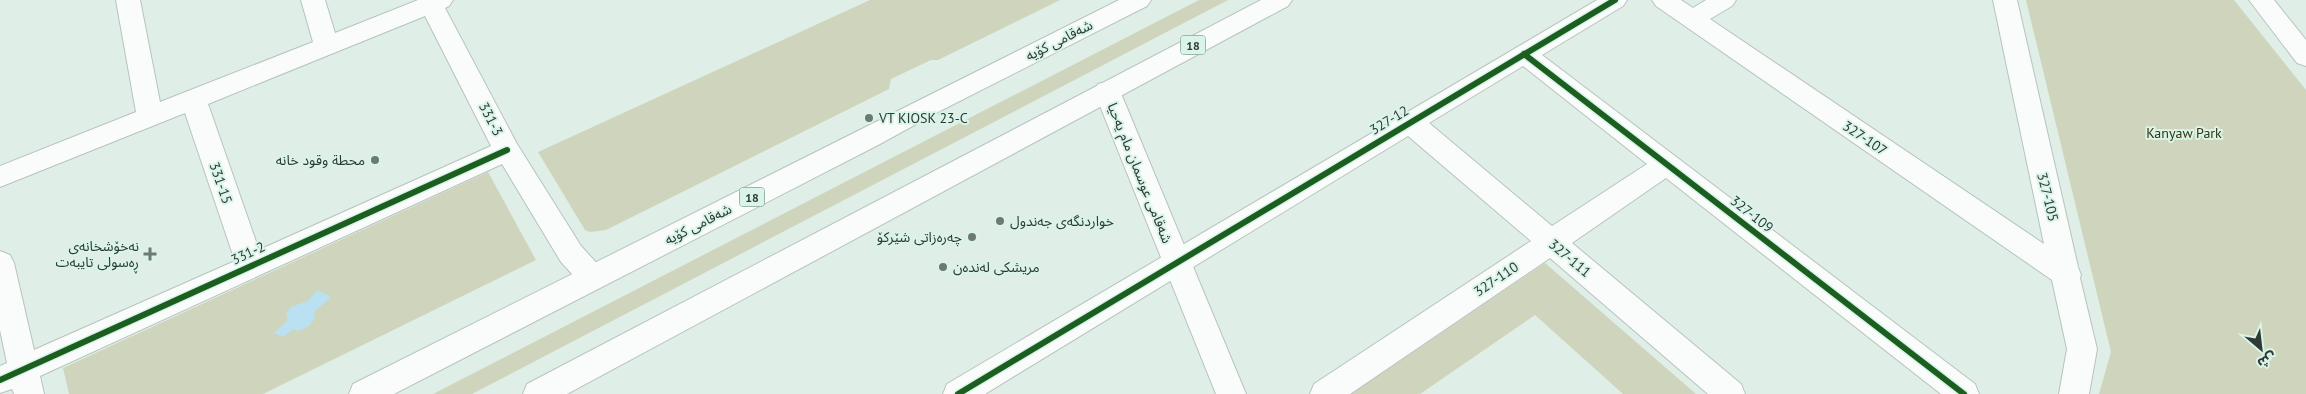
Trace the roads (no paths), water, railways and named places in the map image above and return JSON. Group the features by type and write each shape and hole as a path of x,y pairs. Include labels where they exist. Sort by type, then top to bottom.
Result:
{"main road":[{"path":"128,0 150,116"},
{"path":"312,0 327,46"},
{"name":"شەقامی کۆیە","path":"364,394 929,105 1139,0"},
{"name":"18","path":"538,394 1280,0"},
{"name":"327-12","path":"958,394 1615,0"},
{"name":"327-107","path":"1664,0 2067,275"},
{"path":"1692,19 1724,0"},
{"name":"327-105","path":"2005,0 2038,158 2067,275 2082,349 2074,394"},
{"path":"2260,0 2306,57"},
{"path":"0,177 436,2"},
{"name":"331-3","path":"436,2 507,150 572,254 592,278"},
{"name":"327-109","path":"1524,54 1964,394"},
{"name":"شەقامی عوسمان مام یەحیا","path":"1107,91 1231,394"},
{"name":"331-15","path":"193,99 251,266"},
{"name":"327-111","path":"1410,122 1730,394"},
{"name":"331-2","path":"18,381 251,266 507,150"},
{"name":"327-110","path":"1325,394 1667,164"},
{"path":"0,263 18,381"}],"water":[{"path":"318,290 331,297 314,312 315,319 309,326 298,331 294,329 283,337 274,333 288,320 286,314 291,307 308,301"}],"place":[{"name":"VT KIOSK 23-C","path":"869,118"},
{"name":"محطة وقود خانه","path":"375,160"},
{"name":"خواردنگەی جەندول","path":"1000,221"},
{"name":"چەرەزاتی شێرکۆ","path":"972,237"},
{"name":"نەخۆشخانەی ڕەسولی تایبەت","path":"150,254"},
{"name":"مریشکی لەندەن","path":"943,267"}],"park label":[{"name":"Kanyaw Park","path":"2184,133"}]}
